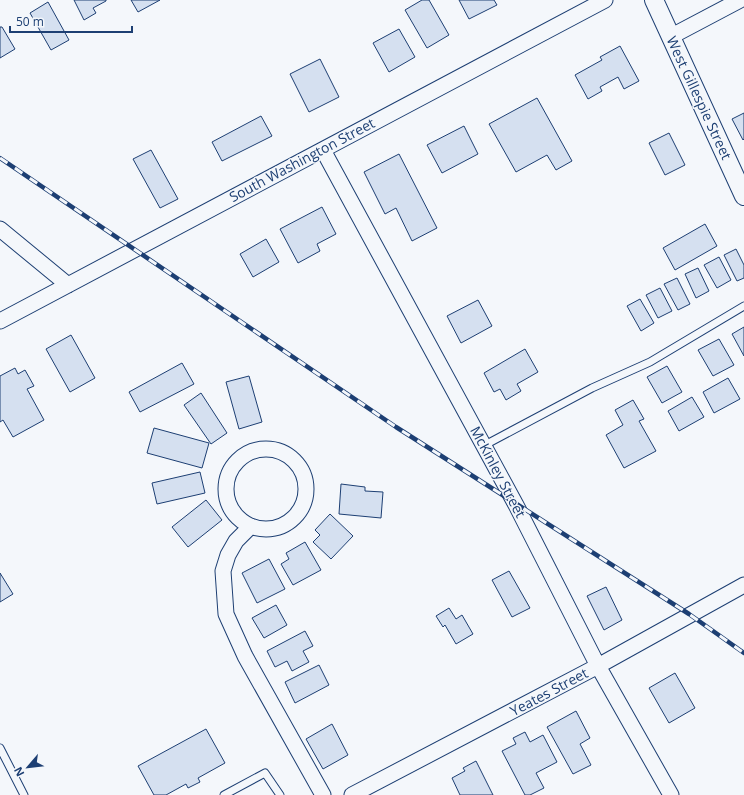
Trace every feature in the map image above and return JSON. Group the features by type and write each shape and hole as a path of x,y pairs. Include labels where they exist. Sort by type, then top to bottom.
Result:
{"street":[{"name":"South Washington Street","path":"0,321 605,0"},
{"name":"West Gillespie Street","path":"654,0 744,196"},
{"path":"670,37 740,0"},
{"name":"McKinley Street","path":"323,150 484,446 598,666 671,795"},
{"path":"0,229 68,285"},
{"path":"262,449 275,449 287,454 301,469 307,488 305,501 289,522 277,528 264,529 251,526 240,519 232,509 227,496 226,483 230,470 238,460 249,452 262,449"},
{"path":"251,526 236,541 228,555 223,571 226,614 245,656 323,795"},
{"name":"Yeates Street","path":"352,795 598,666 744,585"}],"lane":[{"path":"484,446 592,388 650,362 744,306"},
{"path":"0,748 24,795"},
{"path":"224,795 265,773 280,795"}],"building":[{"path":"74,0 106,1 93,8 96,13 84,20"},
{"path":"131,0 160,0 138,12"},
{"path":"422,0 429,0 449,35 427,48 405,10"},
{"path":"459,0 494,0 497,5 469,19"},
{"path":"48,2 69,40 51,50 30,13"},
{"path":"0,27 2,27 15,49 0,58"},
{"path":"399,29 415,57 389,72 373,43"},
{"path":"620,46 639,81 624,89 618,77 600,87 602,91 588,99 575,75 602,60 600,57"},
{"path":"320,59 339,97 309,112 290,74"},
{"path":"537,98 572,161 556,170 547,155 516,172 489,124"},
{"path":"744,113 744,139 743,140 732,119"},
{"path":"261,116 272,136 222,161 212,142"},
{"path":"464,126 478,154 442,173 427,145"},
{"path":"669,133 685,165 665,175 649,143"},
{"path":"151,150 178,199 160,208 133,159"},
{"path":"399,154 437,228 412,241 396,208 385,214 364,172"},
{"path":"322,207 336,234 317,244 320,251 298,263 280,229"},
{"path":"705,224 717,246 675,270 663,248"},
{"path":"266,239 279,262 253,277 240,254"},
{"path":"736,249 744,265 744,278 737,281 724,255"},
{"path":"719,257 731,280 717,288 704,265"},
{"path":"698,268 709,291 696,298 685,274"},
{"path":"677,278 690,304 678,310 664,284"},
{"path":"660,288 672,311 658,318 646,295"},
{"path":"640,299 654,323 641,331 627,306"},
{"path":"478,300 492,326 461,343 447,316"},
{"path":"744,327 744,356 732,334"},
{"path":"71,335 95,378 70,392 46,349"},
{"path":"719,339 734,365 713,376 698,350"},
{"path":"525,349 538,372 517,384 521,391 506,400 500,389 494,392 484,373"},
{"path":"182,363 194,384 140,412 129,392"},
{"path":"667,366 682,392 662,403 647,377"},
{"path":"15,368 18,374 25,370 34,386 27,389 44,420 13,437 3,420 0,422 0,376"},
{"path":"249,376 262,422 239,429 226,382"},
{"path":"728,378 740,399 714,413 703,392"},
{"path":"201,393 227,433 211,444 184,405"},
{"path":"692,397 704,417 679,431 668,411"},
{"path":"633,400 644,419 639,421 656,451 624,468 606,435 623,425 615,410"},
{"path":"154,428 209,443 202,468 147,453"},
{"path":"200,472 205,493 157,504 152,483"},
{"path":"341,484 365,487 365,491 383,492 381,518 339,514"},
{"path":"206,500 222,520 188,547 172,527"},
{"path":"330,514 353,536 331,559 313,542 320,535 315,530"},
{"path":"305,542 321,570 293,585 281,564 289,559 286,553"},
{"path":"269,559 285,589 257,603 242,573"},
{"path":"509,571 530,608 512,617 492,580"},
{"path":"0,573 13,594 0,602"},
{"path":"606,587 622,620 604,630 587,596"},
{"path":"276,605 287,625 264,638 252,618"},
{"path":"449,608 456,619 462,615 473,634 456,644 445,625 443,627 436,616"},
{"path":"305,631 313,646 303,651 309,662 292,671 287,661 275,667 267,651"},
{"path":"319,665 329,685 295,703 285,682"},
{"path":"675,673 695,708 669,723 649,688"},
{"path":"576,711 590,738 580,744 591,765 573,774 547,727"},
{"path":"332,724 348,755 323,769 306,739"},
{"path":"206,729 225,763 198,778 200,782 188,788 186,784 166,795 154,795 138,766"},
{"path":"525,732 530,742 543,735 557,762 536,773 544,788 530,795 525,795 502,751 516,744 513,738"},
{"path":"476,761 493,795 460,795 452,778 465,771 463,768"}],"railway":[{"path":"0,158 396,427 689,614 744,653"}]}
